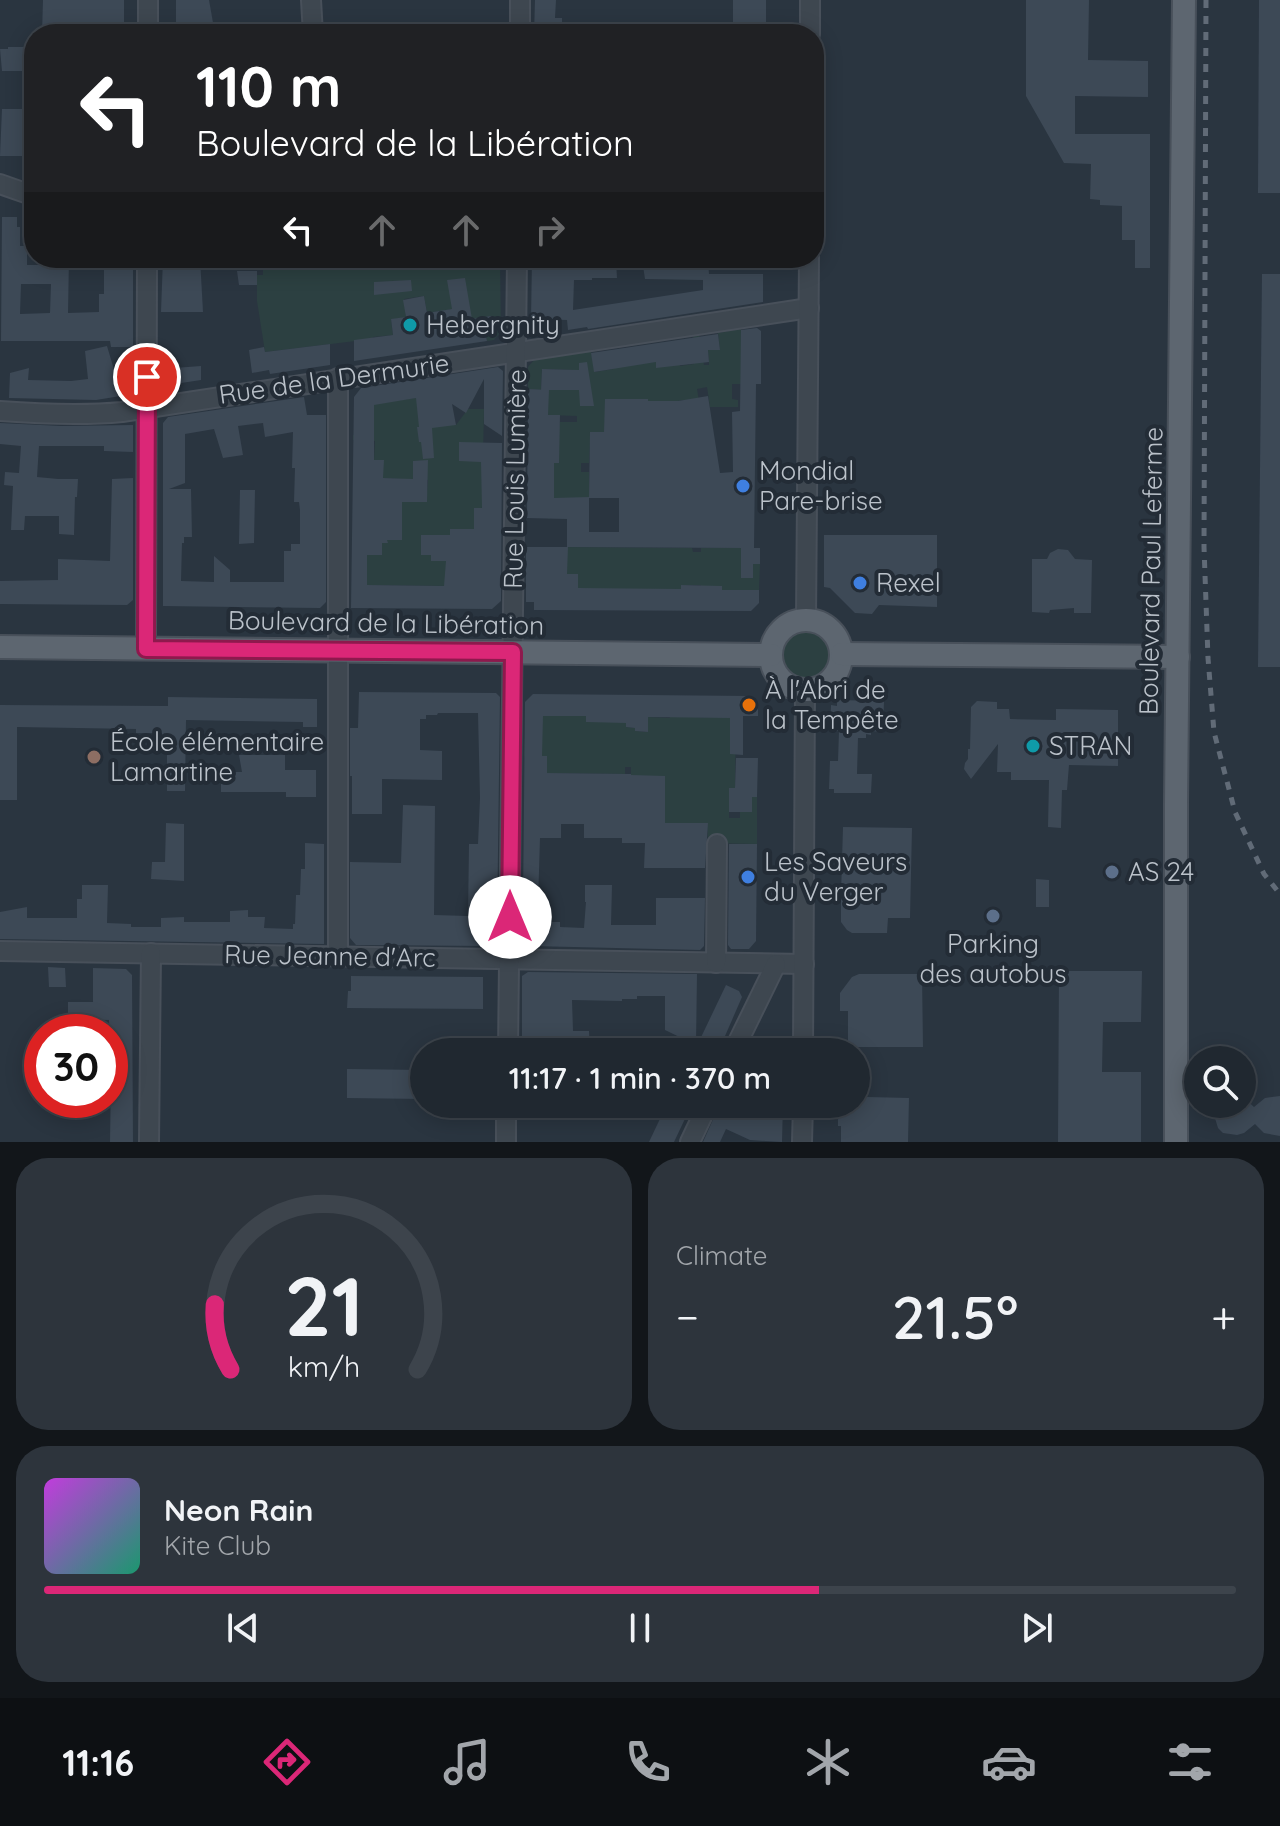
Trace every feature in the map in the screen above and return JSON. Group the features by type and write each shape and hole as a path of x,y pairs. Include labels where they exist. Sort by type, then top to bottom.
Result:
{"main road":[{"name":"Boulevard Paul Leferme","path":"1176,1142 1184,0"},
{"path":"806,620 826,626 840,643 842,654 837,672 831,680 815,689 805,690 794,688 777,675 771,655 778,634 785,627 795,621 806,620"},
{"name":"Boulevard de la Libération","path":"0,647 771,655"},
{"path":"842,654 1178,657"}],"street":[{"path":"148,0 148,24"},
{"path":"311,0 312,24"},
{"path":"520,0 520,24"},
{"path":"810,0 810,24"},
{"path":"0,184 24,192"},
{"path":"146,649 147,268"},
{"name":"Rue Louis Lumière","path":"508,1038 517,268"},
{"path":"806,620 809,268"},
{"name":"Rue de la Dermurie","path":"0,411 47,415 93,414 809,308"},
{"path":"338,378 338,957"},
{"path":"803,1038 805,690"},
{"path":"716,963 717,844"},
{"name":"Rue Jeanne d'Arc","path":"0,951 804,964"},
{"path":"149,1142 151,953"},
{"path":"740,1038 776,964"},
{"path":"506,1118 506,1142"},
{"path":"690,1142 701,1118"},
{"path":"802,1142 803,1118"}],"green space":[{"path":"263,268 500,268 501,331 494,340 487,341 486,336 494,334 491,316 472,319 467,307 427,313 424,296 404,299 406,317 391,320 393,335 265,352 257,301 257,275 263,275"},
{"path":"741,329 741,384 732,384 732,399 738,400 738,407 710,407 707,387 697,389 700,407 684,400 644,406 644,399 619,406 618,399 606,399 604,443 590,443 589,463 581,463 581,472 589,472 589,498 563,498 565,513 548,519 546,480 560,422 577,422 577,416 548,415 546,390 574,370 542,369 541,390 528,389 528,367 534,360 591,351 595,372 678,359 680,366 694,364 693,336 699,335 704,365 709,365 708,350 720,350 718,333"},
{"path":"421,397 456,425 468,409 484,409 481,554 450,586 352,585 352,582 367,582 367,555 375,502 427,492 428,480 377,478 375,441 353,440 353,435 373,434 374,404"},
{"path":"568,547 692,548 693,552 701,552 701,548 741,548 741,564 760,564 759,590 722,590 722,587 701,594 701,585 681,585 681,591 578,589 577,574 555,574"},
{"path":"795,630 815,630 829,644 829,664 815,678 795,678 781,664 781,644"},
{"path":"543,712 586,714 586,722 626,717 626,727 647,732 648,717 670,718 670,712 703,717 736,712 735,788 729,789 729,818 740,818 740,812 752,812 752,797 757,797 757,844 708,843 707,823 653,823 631,775 631,767 625,767 625,774 547,773 547,756 524,756 525,733"}],"building":[{"path":"43,0 124,0 124,24 42,24"},
{"path":"176,0 209,0 213,24 176,24"},
{"path":"535,0 556,0 555,18 562,18 562,24 534,24"},
{"path":"733,0 766,0 766,24 733,24"},
{"path":"1026,0 1089,0 1088,60 1148,61 1148,97 1075,96 1075,134 1150,134 1150,268 1135,268 1135,240 1122,240 1122,206 1100,205 1100,200 1090,199 1091,164 1064,163 1026,96"},
{"path":"1259,0 1280,0 1280,193 1258,193"},
{"path":"24,47 24,71 2,71 0,49"},
{"path":"2,109 24,109 24,156 0,156"},
{"path":"2,217 17,217 20,246 24,246 24,268 69,268 68,313 99,312 99,294 104,294 104,268 133,268 133,347 111,347 110,341 1,341","holes":["21,284 51,284 50,313 20,314"]},
{"path":"163,268 201,268 203,312 161,312"},
{"path":"532,268 616,268 617,278 574,280 573,310 703,290 703,280 645,279 643,268 709,268 709,274 763,274 763,302 588,329 568,330 567,320 531,319"},
{"path":"237,271 257,271 257,285 239,285"},
{"path":"1262,274 1280,274 1280,667 1258,667"},
{"path":"465,278 472,319 491,316 494,334 486,336 487,341 354,361 354,340 393,335 391,319 406,317 403,300 424,296 427,313 452,309 447,280"},
{"path":"411,280 412,291 374,295 374,282"},
{"path":"757,328 761,331 761,384 756,384 754,548 760,548 760,564 753,564 753,578 741,578 741,548 567,547 567,519 527,518 528,389 549,390 548,415 560,415 559,463 554,463 554,498 589,497 590,432 604,432 605,399 678,401 708,396 720,473 733,472 732,412 740,411 741,330","holes":["589,498 619,498 619,532 589,532"]},
{"path":"718,334 720,350 708,350 709,362 656,368 656,362 594,372 591,353"},
{"path":"330,344 330,365 270,374 269,370 252,373 249,350 264,347 265,352"},
{"path":"107,346 115,373 133,372 133,394 96,400 9,398 10,373 29,368 28,380 88,379 85,351"},
{"path":"587,362 594,406 580,406 579,390 541,390 542,369 579,370 579,363"},
{"path":"201,366 201,380 168,385 161,379 161,369"},
{"path":"498,367 503,371 502,436 484,424 484,379 466,413 452,404 456,425 432,428 434,458 423,459 416,398 374,405 374,460 384,460 383,478 413,479 413,461 428,460 427,502 402,502 402,540 382,543 382,555 367,555 367,585 444,586 446,561 431,561 431,555 421,555 421,535 450,535 450,529 474,529 474,508 482,508 481,462 459,461 459,442 502,443 501,601 492,609 351,608 354,397 361,388"},
{"path":"304,397 307,415 326,415 326,602 320,608 163,606 163,423 168,417","holes":["263,423 265,437 293,432 294,502 299,502 300,544 291,544 291,551 284,551 284,582 230,582 230,570 214,556 214,582 181,581 182,543 184,537 192,537 191,489 169,489 185,483 185,434 214,429 223,458 243,455 238,426"]},
{"path":"0,423 133,425 133,452 104,451 104,446 39,446 37,477 78,479 74,535 59,534 59,516 25,516 24,530 11,530 13,486 4,485 5,472 19,473 21,446 0,444"},
{"path":"133,478 133,600 127,605 0,604 0,581 58,580 58,559 110,561 112,479"},
{"path":"240,490 255,490 254,543 239,544"},
{"path":"824,535 937,535 937,607 879,605 872,614 855,613 830,588 824,587"},
{"path":"526,547 568,547 567,574 578,574 578,588 681,589 681,585 722,586 722,590 759,590 759,603 751,611 534,610 534,602 526,602"},
{"path":"1058,549 1068,550 1075,559 1092,560 1091,613 1074,613 1074,608 1050,610 1049,613 1032,612 1032,559 1047,559 1050,553"},
{"path":"359,692 496,693 500,697 497,929 496,940 490,940 490,946 356,945 350,938 350,862 401,863 403,805 435,806 434,915 468,916 469,844 478,844 480,798 478,713 438,713 420,719 420,750 442,751 442,780 382,779 382,814 352,814 350,728 358,728"},
{"path":"533,694 751,696 758,704 758,716 743,716 743,755 730,754 730,718 648,717 648,732 635,731 635,728 626,727 626,723 586,722 586,716 543,716 542,756 547,756 547,773 665,776 665,823 708,823 705,868 644,868 645,843 622,843 622,838 584,838 584,824 561,824 561,838 540,838 538,904 523,904 525,702"},
{"path":"168,697 317,699 317,727 303,727 303,722 186,720 185,791 167,791 167,745 161,745 162,733 136,733 136,729 17,727 17,800 0,800 0,705 168,706"},
{"path":"837,700 884,701 883,732 871,731 866,738 858,738 857,774 872,774 871,793 834,793 834,789 829,789 830,761 838,761 839,731 830,730 831,705 837,706"},
{"path":"977,701 997,702 997,709 1009,709 1010,719 1056,720 1056,709 1118,710 1118,766 1069,765 1067,790 1062,790 1061,828 1048,827 1049,780 1011,780 1011,772 997,772 998,744 971,779 964,769 970,749 971,707"},
{"path":"239,755 285,755 285,770 316,770 316,797 286,797 286,792 221,792 221,772 242,772"},
{"path":"736,758 758,758 757,797 752,797 752,812 729,812 729,788 735,788"},
{"path":"166,823 184,824 184,881 151,879 152,862 165,862"},
{"path":"843,827 912,828 910,918 888,918 887,933 852,933 841,922 841,901 838,898 841,894"},
{"path":"305,843 324,844 324,944 0,939 0,912 27,907 27,918 77,918 77,899 82,899 82,885 108,885 107,923 161,927 161,918 184,917 184,922 230,922 230,911 248,910 248,917 265,917 264,928 293,929 296,895 300,895 301,869 305,869"},
{"path":"729,844 757,844 756,941 749,949 731,949 728,945"},
{"path":"1036,879 1049,880 1049,907 1036,907"},
{"path":"585,885 612,885 611,925 656,925 656,898 705,898 704,946 700,950 531,946 531,922 560,922 560,927 584,928"},
{"path":"48,967 65,968 66,987 49,987"},
{"path":"93,968 126,969 132,975 133,1142 110,1142 110,1118 128,1118 128,1014 68,1014 68,1002 93,1002"},
{"path":"1059,971 1142,971 1141,1022 1103,1022 1102,1072 1141,1072 1141,1142 1058,1142"},
{"path":"528,972 697,974 696,1038 682,1038 665,1030 665,996 637,996 637,999 622,1001 572,1000 573,1031 589,1031 589,1038 522,1038 522,976"},
{"path":"859,974 922,974 923,1047 870,1047 870,1038 848,1038 848,1011 840,1011 840,993 852,977"},
{"path":"351,976 483,977 483,1009 347,1008"},
{"path":"726,985 739,991 742,997 724,1038 701,1038"},
{"path":"347,1069 410,1070 410,1099 347,1098"},
{"path":"1280,1096 1280,1136 1264,1133 1255,1124 1237,1135 1223,1133 1215,1118 1256,1118 1256,1105 1265,1098"},
{"path":"870,1097 909,1098 908,1142 841,1142 841,1126 838,1126 838,1118 870,1118"},
{"path":"660,1118 685,1118 674,1142 649,1142"},
{"path":"714,1118 783,1118 782,1142 750,1140 726,1129 720,1142 703,1142"}],"railway":[{"path":"1206,0 1204,547 1214,732 1235,812 1264,874 1280,894"}],"place":[{"name":"Hebergnity","path":"410,325"},
{"name":"Mondial Pare-brise","path":"743,486"},
{"name":"Rexel","path":"860,583"},
{"name":"À l'Abri de la Tempête","path":"749,705"},
{"name":"STRAN","path":"1033,746"},
{"name":"École élémentaire Lamartine","path":"94,757"},
{"name":"AS 24","path":"1112,872"},
{"name":"Les Saveurs du Verger","path":"748,877"},
{"name":"Parking des autobus","path":"993,916"}],"route":[{"path":"147,377 146,649 513,652 510,917"}]}
